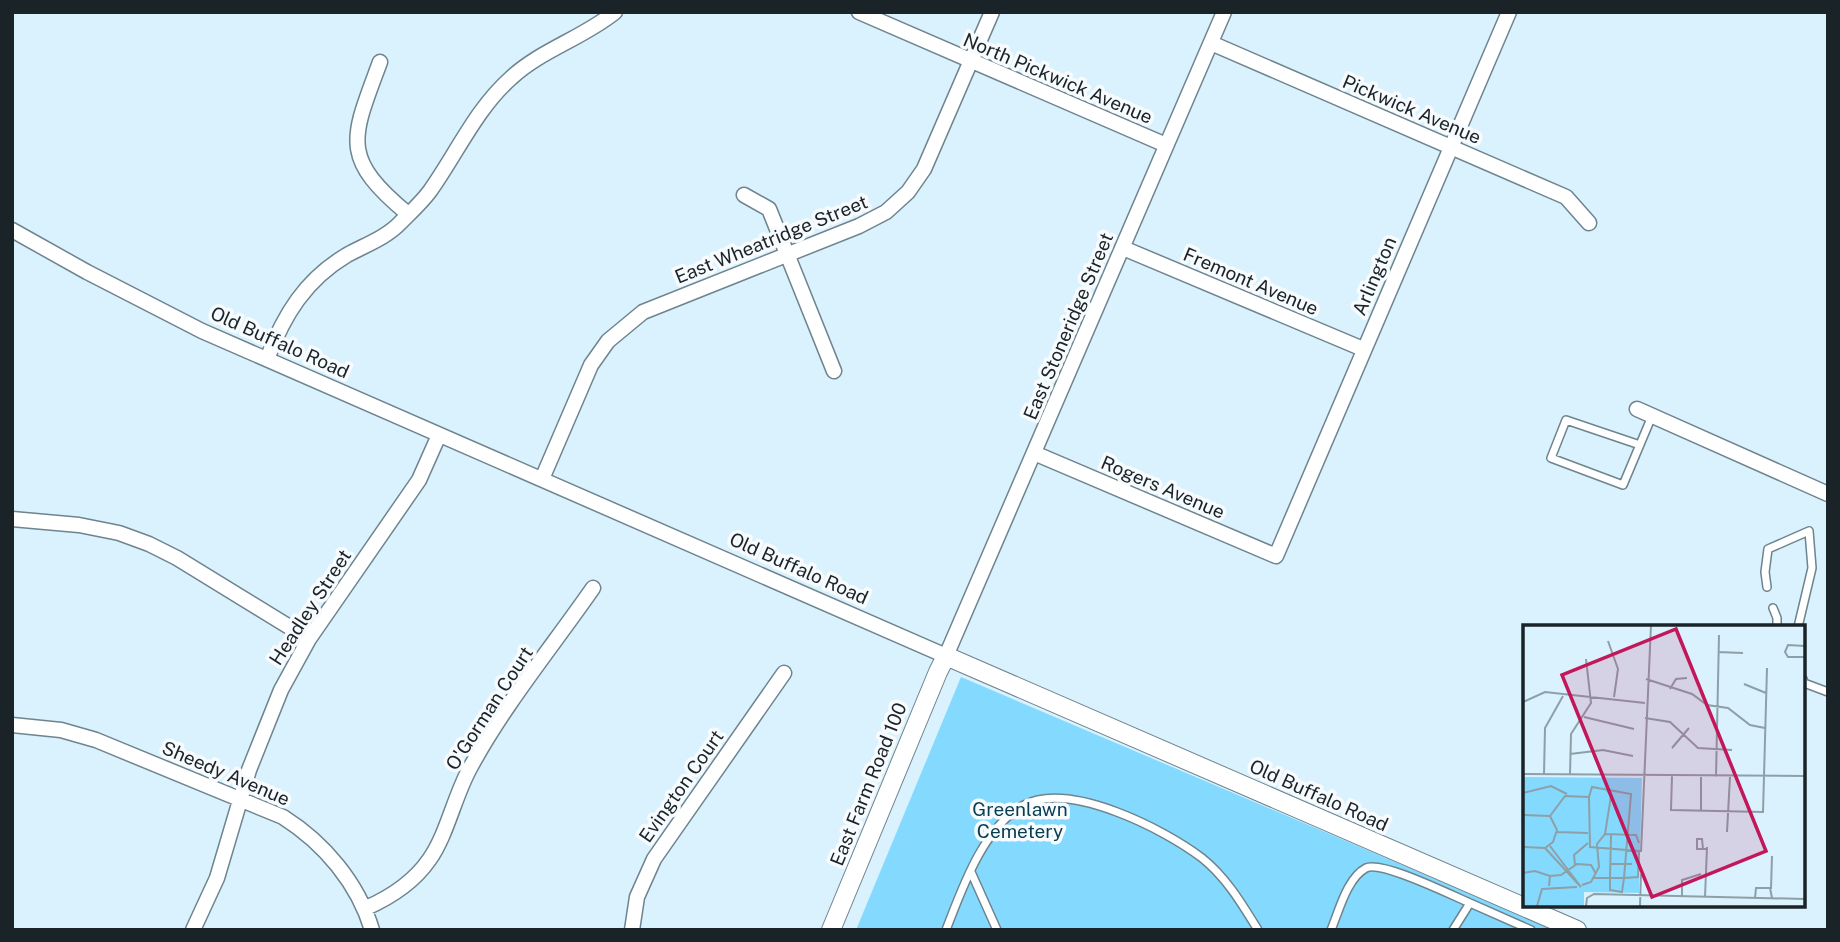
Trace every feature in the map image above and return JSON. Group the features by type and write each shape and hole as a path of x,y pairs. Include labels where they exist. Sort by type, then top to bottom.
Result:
{"street":[{"path":"267,359 284,318 311,282 335,262 389,233 408,214 432,188 490,99 512,76 538,58 595,27 615,12"},
{"name":"North Pickwick Avenue","path":"859,12 1166,145"},
{"name":"East Wheatridge Street","path":"541,479 591,365 619,331 643,312 880,215 908,192 925,169 992,12"},
{"name":"East Stoneridge Street","path":"946,656 1224,12"},
{"name":"Arlington","path":"1276,556 1509,12"},
{"name":"Pickwick Avenue","path":"1211,43 1566,197 1589,223"},
{"path":"380,62 358,121 357,148 375,183 408,214"},
{"path":"744,195 769,209 834,371"},
{"name":"Old Buffalo Road","path":"12,230 176,319 1523,907"},
{"name":"Fremont Avenue","path":"1123,248 1363,349"},
{"path":"1637,409 1828,494"},
{"name":"Headley Street","path":"194,930 217,878 269,716 309,639 419,480 439,435"},
{"name":"Rogers Avenue","path":"1034,453 1276,556"},
{"path":"12,519 79,525 119,533 149,544 177,558 309,639"},
{"name":"O'Gorman Court","path":"366,908 402,888 429,860 460,788 481,749 593,588"},
{"name":"East Farm Road 100","path":"831,930 937,672 946,656"},
{"name":"Evington Court","path":"632,930 637,897 653,859 784,673"},
{"name":"Sheedy Avenue","path":"12,724 61,730 96,740 283,817 308,835 330,856 366,908 372,930"},
{"name":"Old Buffalo Road","path":"1524,907 1577,930"}],"lane":[{"path":"1640,446 1566,420 1551,458 1623,485 1640,446 1652,416"},
{"path":"1767,587 1765,572 1768,549 1809,531 1812,568 1798,625"},
{"path":"1773,608 1777,625"},
{"path":"1805,682 1828,692"},
{"path":"946,930 989,835 1023,806 1042,798 1069,798 1105,808 1140,823 1202,858 1221,876 1258,930"},
{"path":"1331,930 1352,881 1367,867 1380,866 1531,930"},
{"path":"971,872 997,930"},
{"path":"1453,930 1469,903"}],"green space":[{"name":"Greenlawn Cemetery","path":"961,677 1555,930 856,930"}]}
